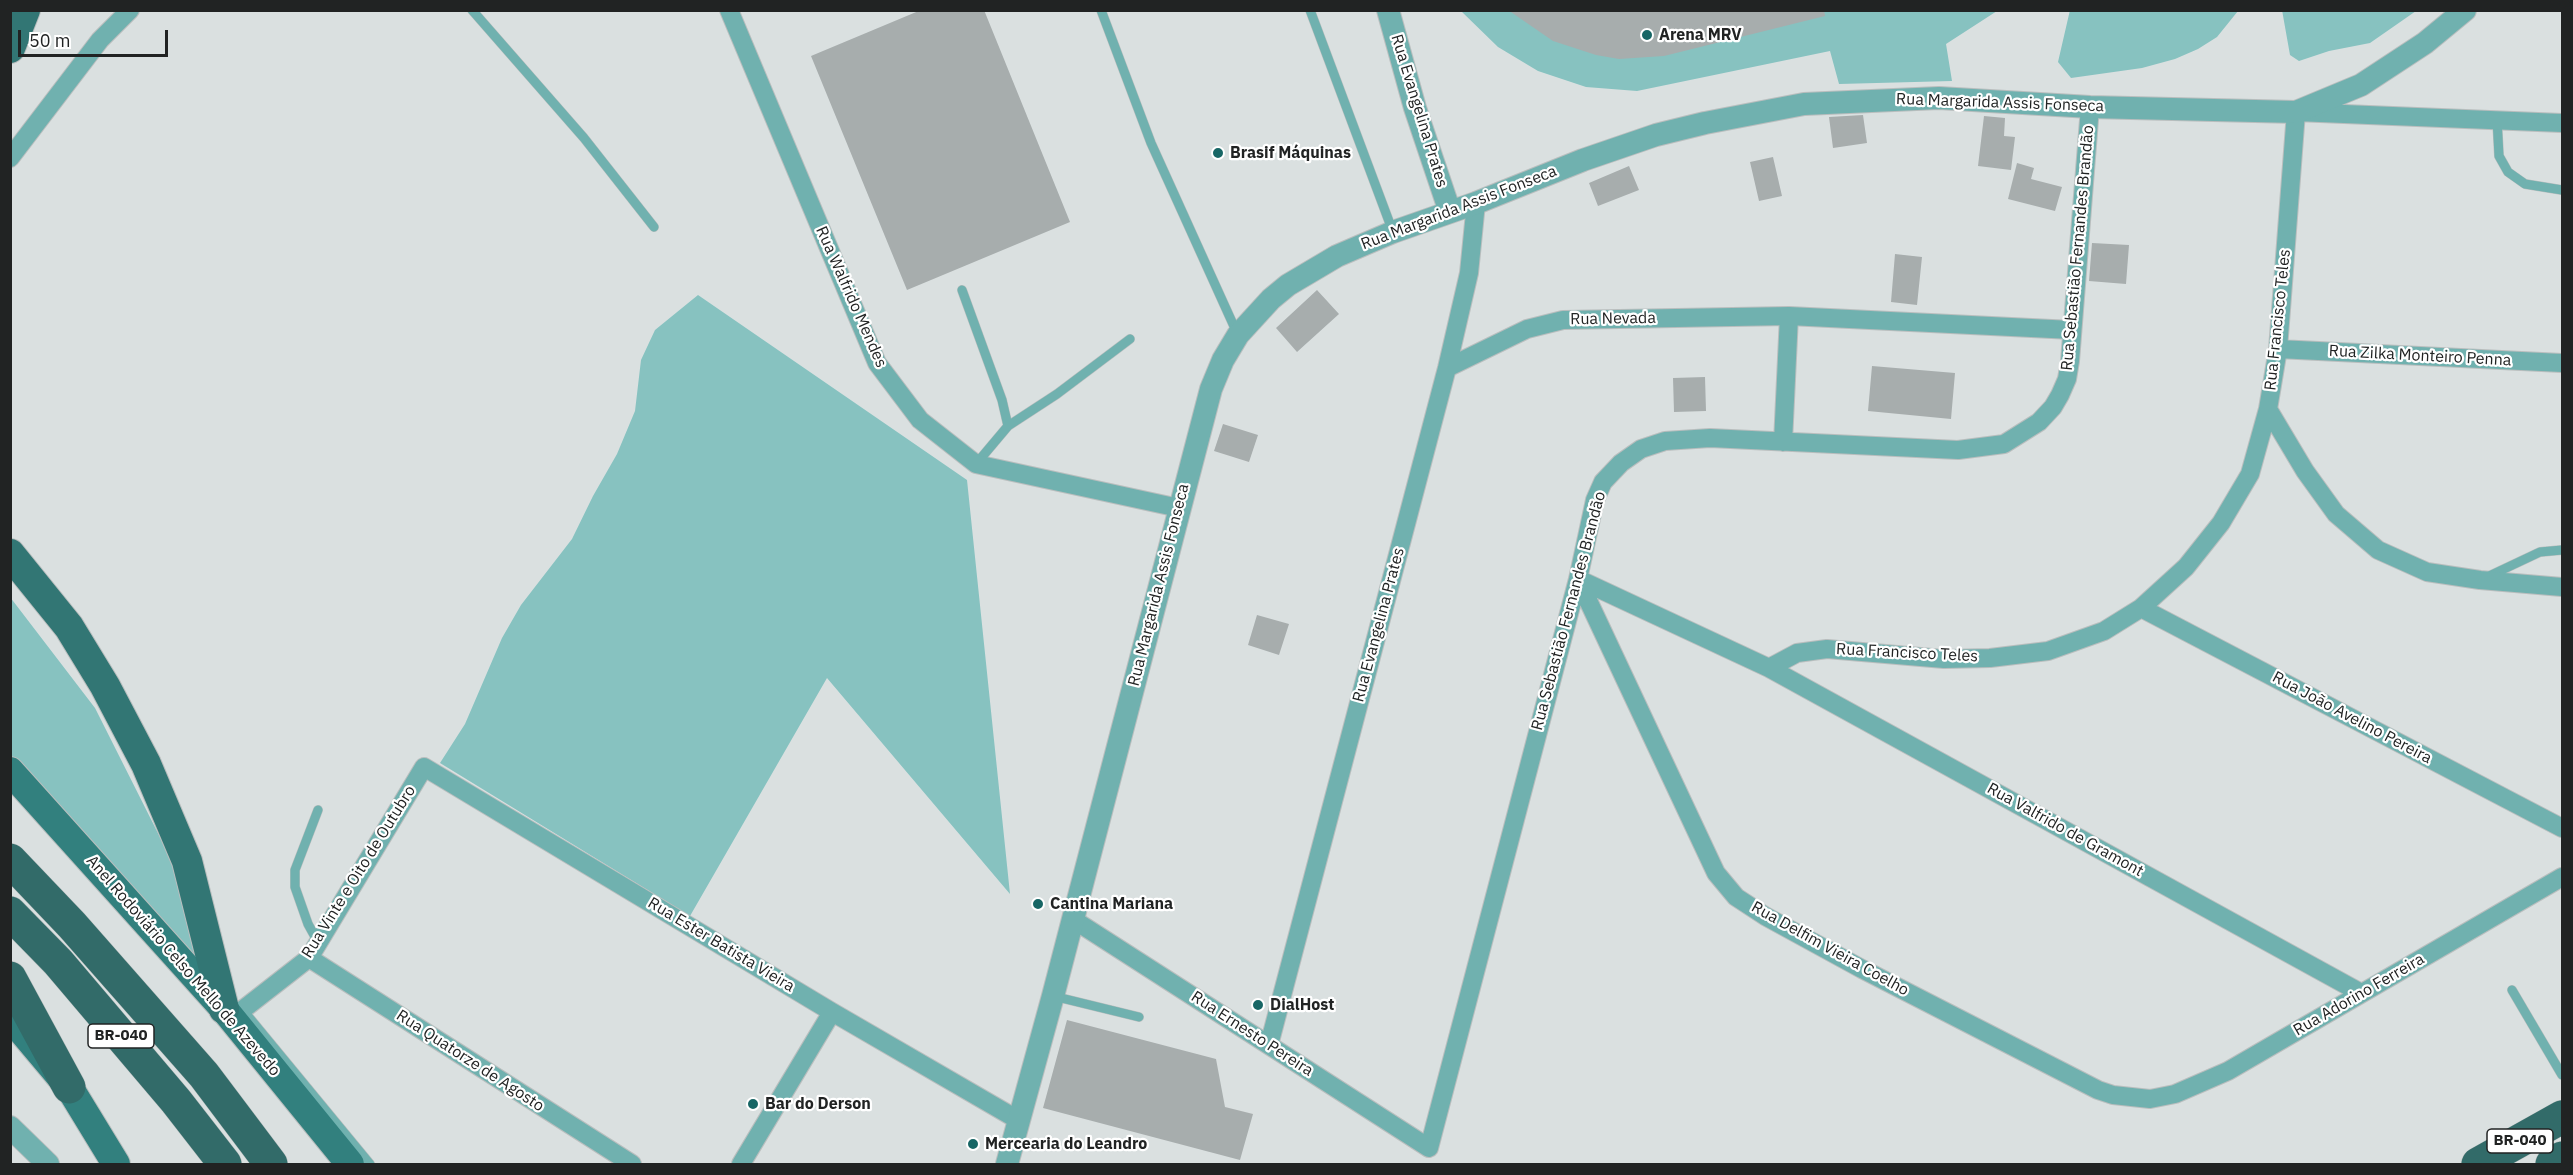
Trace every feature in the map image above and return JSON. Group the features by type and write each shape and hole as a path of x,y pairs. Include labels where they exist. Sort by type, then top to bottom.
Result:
{"highway":[{"path":"10,31 25,10"},
{"path":"10,48 25,10"},
{"path":"10,554 69,627 105,686 146,764 187,861 233,1012"},
{"name":"BR-040","path":"10,860 72,925 204,1075 271,1164"},
{"name":"BR-040","path":"10,913 58,962 169,1092 225,1164"},
{"path":"10,978 69,1087"},
{"name":"BR-040","path":"2478,1164 2562,1117"},
{"name":"BR-040","path":"2552,1164 2562,1158"}],"main road":[{"name":"Anel Rodoviário Celso Mello de Azevedo","path":"10,771 233,1012 350,1164"},
{"path":"10,1017 69,1087 116,1164"}],"street":[{"path":"10,158 100,40 130,10"},
{"name":"Rua Walfrido Mendes","path":"729,10 877,363 920,420 976,464 1179,508"},
{"name":"Rua Evangelina Prates","path":"1388,10 1415,108 1450,212"},
{"path":"2296,112 2361,85 2425,43 2465,10"},
{"name":"Rua Margarida Assis Fonseca","path":"1007,1164 1074,920 1211,388 1226,353 1238,335 1270,299 1310,270 1393,232 1476,203 1583,160 1656,135 1804,104 1939,98 2090,107 2296,112 2562,123"},
{"name":"Rua Sebastião Fernandes Brandão","path":"1429,1148 1578,579 1595,500 1603,482 1621,463 1641,449 1665,441 1710,438 1958,450 2004,444 2023,434 2053,407 2067,379 2090,107"},
{"name":"Rua Francisco Teles","path":"1769,668 1797,653 1827,649 1944,659 1990,658 2048,651 2104,631 2141,608 2186,567 2221,523 2250,474 2268,409 2278,349 2296,112"},
{"name":"Rua Evangelina Prates","path":"1269,1045 1447,368 1469,273 1476,203"},
{"path":"1783,442 1789,316"},
{"name":"Rua Nevada","path":"1447,368 1527,329 1563,320 1789,316 2072,330"},
{"name":"Rua Zilka Monteiro Penna","path":"2278,349 2562,363"},
{"path":"2268,409 2304,471 2336,514 2378,550 2427,572 2480,580 2562,587"},
{"path":"1578,579 1769,668"},
{"name":"Rua Delfim Vieira Coelho","path":"1578,579 1716,873 1736,897 1765,916 1843,958 2098,1090 2130,1098 2150,1099"},
{"name":"Rua João Avelino Pereira","path":"2141,608 2562,828"},
{"name":"Rua Valfrido de Gramont","path":"1769,668 2361,993"},
{"name":"Rua Vinte e Oito de Outubro","path":"233,1012 313,950 424,767"},
{"name":"Rua Ester Batista Vieira","path":"424,767 832,1012 1020,1121"},
{"name":"Rua Adorino Ferreira","path":"2150,1099 2175,1094 2228,1071 2562,877"},
{"name":"Rua Ernesto Pereira","path":"1074,920 1429,1148"},
{"name":"Rua Quatorze de Agosto","path":"313,950 632,1164"},
{"path":"741,1164 832,1012"},
{"path":"10,1127 48,1164"}],"lane":[{"path":"472,10 584,138 654,227"},
{"path":"1101,10 1151,143 1238,335"},
{"path":"1310,10 1393,232"},
{"path":"2497,119 2499,156 2508,172 2525,184 2562,190"},
{"path":"962,290 1002,400 1008,426"},
{"path":"976,464 1008,426 1058,394 1130,339"},
{"path":"2480,580 2540,552 2562,550"},
{"path":"313,950 308,924 295,887 296,870 318,810"},
{"path":"2512,990 2562,1075"},
{"path":"1053,996 1139,1017"},
{"path":"233,1012 370,1164"}],"shaded area":[{"path":"2070,10 2238,11 2217,37 2198,49 2175,59 2142,68 2071,78 2058,62"},
{"path":"2282,10 2416,11 2370,43 2329,51 2299,61 2290,55"},
{"path":"1461,11 1997,11 1946,44 1952,81 1839,84 1830,51 1637,91 1586,87 1538,71 1498,47"},
{"path":"698,295 967,480 1010,894 827,678 690,916 440,763 465,724 502,638 521,605 572,539 617,454 635,411 641,360 655,330"},
{"path":"10,597 95,708 175,867 213,980 11,771"}],"building":[{"path":"921,10 984,10 1070,222 907,290 811,56"},
{"name":"Arena MRV","path":"1508,10 1824,10 1825,16 1664,56 1619,59 1596,55 1553,41"},
{"path":"1863,115 1867,143 1833,148 1829,117"},
{"path":"1984,116 2005,118 2004,136 2015,137 2011,170 1978,166"},
{"path":"1773,157 1782,196 1759,201 1750,162"},
{"path":"2017,163 2034,168 2031,179 2062,187 2055,211 2008,199"},
{"path":"1629,166 1639,190 1598,206 1589,183"},
{"path":"2092,243 2129,245 2126,284 2089,281"},
{"path":"1895,254 1922,257 1917,305 1891,302"},
{"path":"1317,290 1339,314 1297,352 1276,328"},
{"path":"1872,366 1955,373 1951,419 1868,411"},
{"path":"1705,377 1706,411 1674,412 1673,378"},
{"path":"1223,424 1258,435 1249,462 1214,451"},
{"path":"1257,615 1289,624 1279,655 1248,645"},
{"path":"1067,1020 1216,1059 1225,1107 1253,1114 1240,1160 1043,1108"}],"place":[{"name":"Arena MRV","path":"1647,35"},
{"name":"Brasif Máquinas","path":"1218,153"},
{"name":"Cantina Mariana","path":"1038,904"},
{"name":"DialHost","path":"1258,1005"},
{"name":"Bar do Derson","path":"753,1104"},
{"name":"Mercearia do Leandro","path":"973,1144"}]}
